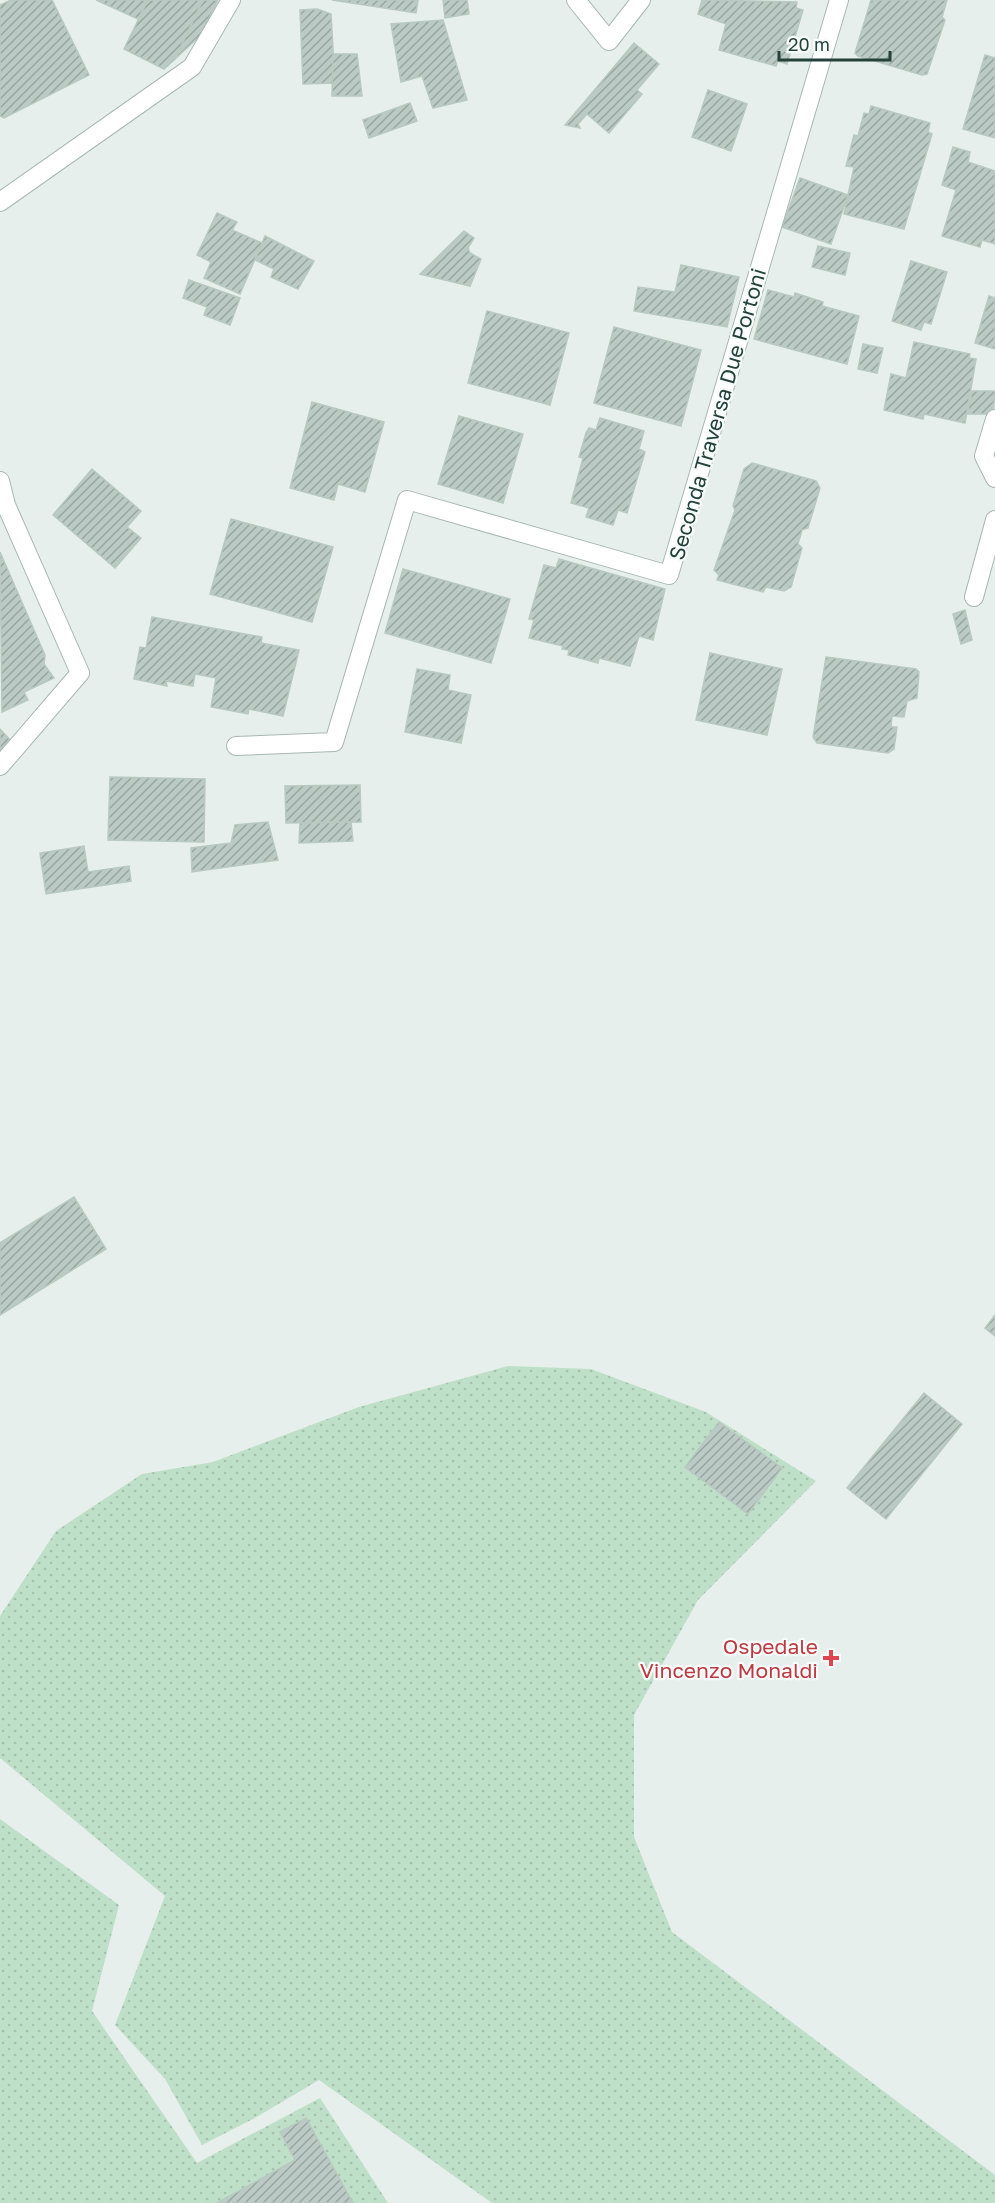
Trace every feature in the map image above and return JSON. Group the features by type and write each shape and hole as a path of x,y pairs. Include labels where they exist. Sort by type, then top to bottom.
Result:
{"street":[{"path":"0,202 192,67 231,0"},
{"path":"576,0 609,40 641,0"},
{"name":"Seconda Traversa Due Portoni","path":"236,746 334,742 407,500 669,575 839,0"},
{"path":"995,419 984,456 995,478"},
{"path":"0,481 6,505 80,673 0,766"},
{"path":"974,597 995,520"}],"green space":[{"path":"508,1366 591,1369 706,1412 816,1481 698,1600 634,1715 634,1837 672,1932 995,2175 995,2203 492,2203 319,2080 253,2119 202,2145 165,2079 115,2025 165,1896 0,1758 0,1616 56,1531 142,1474 213,1462 359,1407"},
{"path":"0,1819 119,1905 92,2011 197,2163 320,2098 388,2203 0,2203"}],"building":[{"path":"11,0 52,0 89,75 4,118 0,116 0,5"},
{"path":"96,0 148,0 138,19"},
{"path":"148,0 203,0 175,59 164,69 124,49"},
{"path":"203,0 218,0 201,35 175,59"},
{"path":"332,0 418,0 416,13"},
{"path":"443,0 467,0 469,14 445,18"},
{"path":"702,0 797,2 796,8 803,10 787,64 778,61 776,66 719,50 726,24 698,14"},
{"path":"871,0 947,0 942,17 945,20 927,74 922,75 858,56 855,53"},
{"path":"317,9 331,14 335,83 303,84 300,10"},
{"path":"443,20 467,100 433,108 422,76 401,82 391,24"},
{"path":"634,43 659,64 637,90 642,94 609,133 587,114 578,124 580,128 565,125"},
{"path":"333,54 357,54 362,96 332,96"},
{"path":"985,55 995,58 995,138 963,129"},
{"path":"708,90 747,104 731,151 692,137"},
{"path":"410,103 417,121 369,138 363,120"},
{"path":"871,106 930,123 928,132 932,134 904,229 844,214 854,167 846,166 854,135 858,136 864,113 869,114"},
{"path":"953,147 970,152 968,162 995,171 995,244 982,240 980,247 942,236 956,190 942,185"},
{"path":"800,178 848,195 831,244 782,227"},
{"path":"217,213 237,222 232,230 262,243 240,294 204,278 211,262 197,255"},
{"path":"464,231 474,238 468,248 470,253 481,259 470,286 420,274"},
{"path":"265,236 314,261 298,289 271,277 274,269 255,260"},
{"path":"818,246 850,253 845,275 812,267"},
{"path":"911,261 947,272 931,324 924,322 921,330 892,321"},
{"path":"681,265 739,277 727,327 634,311 638,287 675,292"},
{"path":"189,280 240,298 230,325 204,315 207,307 183,298"},
{"path":"768,290 794,297 795,293 823,302 822,306 859,316 847,364 754,339"},
{"path":"989,296 995,298 995,349 975,343"},
{"path":"487,311 569,333 550,405 468,383"},
{"path":"614,327 701,350 681,426 594,403"},
{"path":"914,342 970,354 969,358 976,359 965,423 924,414 923,419 884,410 891,374 906,378"},
{"path":"863,344 883,348 877,373 858,369"},
{"path":"972,391 995,391 993,414 967,414"},
{"path":"312,402 384,422 365,492 338,484 334,500 290,488"},
{"path":"459,416 523,434 503,503 438,484"},
{"path":"600,418 644,431 639,449 645,452 627,513 618,510 613,525 586,517 589,508 571,503 583,458 579,457 586,433 589,428 596,430"},
{"path":"752,463 816,481 820,488 808,528 802,530 798,544 802,548 791,587 784,591 766,587 763,592 717,580 719,575 714,570 735,510 733,506 744,469"},
{"path":"92,469 141,511 127,527 141,538 115,568 53,515"},
{"path":"231,519 333,547 312,622 210,594"},
{"path":"0,552 45,655 44,664 54,678 24,692 28,700 2,712"},
{"path":"559,559 665,589 653,640 639,636 630,666 599,658 598,663 568,655 569,650 562,649 563,646 529,638 534,620 529,619 544,565 556,568"},
{"path":"403,569 510,599 491,663 385,633"},
{"path":"965,610 972,640 961,644 953,614"},
{"path":"152,617 262,637 261,643 299,650 283,716 249,709 248,714 211,707 216,678 195,674 193,686 166,681 167,686 134,679 140,647 146,648"},
{"path":"710,653 782,669 767,735 696,720"},
{"path":"826,657 916,669 919,672 917,698 907,701 904,717 892,716 891,727 897,727 894,749 888,753 817,743 813,737"},
{"path":"417,669 450,675 448,690 471,695 461,743 405,732"},
{"path":"0,729 13,743 0,755"},
{"path":"110,777 205,779 204,842 108,840"},
{"path":"360,785 361,822 286,823 285,786"},
{"path":"268,822 278,860 192,872 191,848 231,843 235,825"},
{"path":"351,822 353,841 299,843 300,823"},
{"path":"84,846 88,872 129,866 131,881 46,894 40,853"},
{"path":"74,1197 106,1249 0,1315 0,1243"},
{"path":"995,1315 995,1336 985,1328"},
{"path":"924,1393 962,1424 886,1519 847,1488"},
{"path":"719,1422 782,1468 748,1514 685,1467"},
{"path":"306,2118 353,2203 217,2203 295,2160 280,2132"}],"place":[{"name":"Ospedale Vincenzo Monaldi","path":"831,1658"}]}
